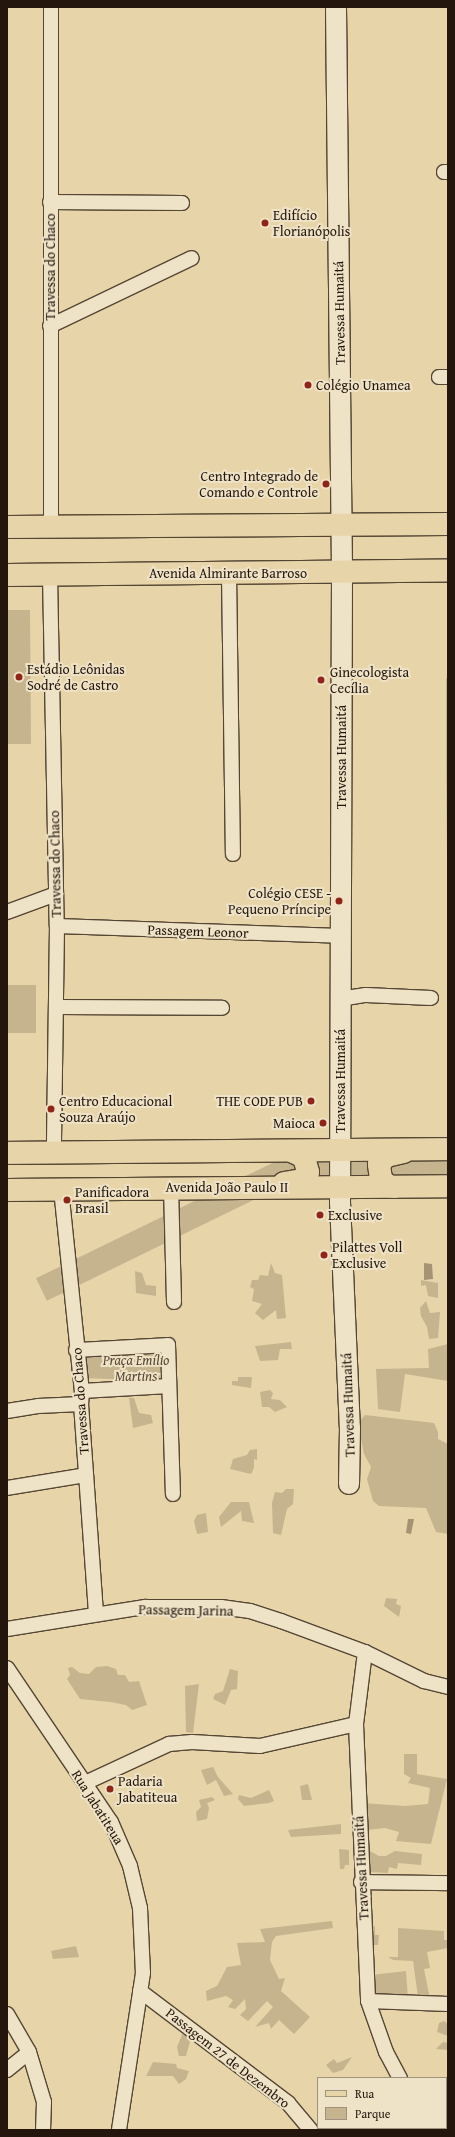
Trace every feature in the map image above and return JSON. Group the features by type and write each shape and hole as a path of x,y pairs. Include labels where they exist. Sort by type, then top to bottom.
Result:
{"main road":[{"path":"7,527 448,524"},
{"name":"Avenida Almirante Barroso","path":"7,575 448,570"},
{"path":"394,1187 381,1179 379,1164 386,1156 415,1149"},
{"path":"291,1151 448,1149"},
{"path":"7,1153 297,1151 307,1160 307,1175 302,1180 274,1188"},
{"name":"Avenida João Paulo II","path":"7,1190 448,1186"}],"street":[{"name":"Travessa do Chaco","path":"51,7 51,526"},
{"name":"Travessa Humaitá","path":"336,7 342,572 340,1187 350,1428 349,1484"},
{"path":"50,202 182,203"},
{"path":"50,326 192,258"},
{"path":"230,573 233,854"},
{"name":"Travessa do Chaco","path":"50,575 57,926 54,1153"},
{"path":"7,912 56,894"},
{"name":"Passagem Leonor","path":"57,926 340,936"},
{"path":"340,999 366,995 430,998"},
{"path":"57,1007 222,1008"},
{"path":"171,1188 174,1302"},
{"name":"Travessa do Chaco","path":"61,1189 81,1398 96,1613"},
{"path":"76,1350 168,1345 173,1494"},
{"path":"7,1411 81,1398 169,1386"},
{"path":"7,1488 86,1475"},
{"name":"Passagem Jarina","path":"7,1629 96,1613 145,1607 188,1607 250,1611 365,1652 424,1681 448,1687"},
{"name":"Travessa Humaitá","path":"365,1652 356,1724 361,1882 368,2001 386,2052 399,2077"},
{"name":"Rua Jabatiteua","path":"7,1668 111,1822 130,1866 140,1908 143,1943 140,1991 119,2130"},
{"path":"85,1783 169,1744 192,1742 260,1746 356,1724"},
{"path":"361,1882 448,1883"},
{"name":"Passagem 27 de Dezembro","path":"140,1991 288,2103 311,2130"},
{"path":"368,2001 448,2004"},
{"path":"7,2014 28,2052 44,2102 43,2130"},
{"path":"7,2070 28,2052"}],"green space":[{"name":"Estádio Leônidas Sodré de Castro","path":"7,589 8,610 30,610 31,744 7,744"},
{"path":"446,678 448,678 446,856"},
{"path":"7,985 36,985 36,1033 7,1033"},
{"path":"293,1153 304,1175 47,1301 36,1278"},
{"path":"448,1153 448,1178 306,1180 309,1159"},
{"path":"271,1263 275,1273 282,1275 286,1318 277,1319 276,1310 263,1320 255,1313 262,1304 252,1301 254,1289 250,1287 252,1280 258,1280 260,1275 268,1276"},
{"path":"135,1271 142,1273 146,1285 156,1286 156,1296 136,1293"},
{"path":"421,1280 438,1283 438,1298 428,1296 426,1285 421,1286"},
{"path":"426,1301 430,1313 440,1312 438,1338 429,1339 427,1327 421,1316 420,1308"},
{"path":"291,1342 292,1349 280,1349 278,1360 260,1361 255,1346"},
{"path":"448,1344 448,1381 405,1374 400,1412 378,1409 376,1369 429,1368 428,1349"},
{"name":"Praça Emílio Martins","path":"83,1348 167,1351 166,1381 82,1378"},
{"path":"238,1377 252,1377 251,1388 232,1385 232,1381 238,1381"},
{"path":"270,1390 273,1393 271,1399 280,1400 287,1407 275,1412 269,1407 262,1407 260,1392"},
{"path":"129,1398 134,1398 139,1413 151,1415 153,1423 133,1428"},
{"path":"365,1415 434,1423 438,1432 438,1439 448,1444 448,1534 436,1532 426,1508 379,1506 373,1501 367,1479 371,1467 364,1454 358,1423"},
{"path":"257,1449 257,1460 254,1459 254,1468 251,1474 230,1469 233,1459 247,1455 250,1450"},
{"path":"286,1489 294,1489 293,1504 287,1509 281,1535 273,1533 272,1503 275,1492 282,1493"},
{"path":"231,1502 249,1502 254,1523 242,1521 241,1511 221,1527 219,1517"},
{"path":"206,1513 208,1532 197,1534 194,1521 197,1515"},
{"path":"386,1598 397,1599 396,1604 401,1606 399,1617 384,1606"},
{"path":"107,1666 116,1669 118,1675 125,1675 129,1682 139,1681 147,1705 132,1710 126,1705 80,1699 67,1679 70,1675 68,1668 72,1667 80,1673 89,1674 96,1667"},
{"path":"230,1669 238,1671 237,1689 231,1690 225,1705 213,1699 215,1694 223,1691"},
{"path":"199,1684 193,1733 186,1732 185,1686"},
{"path":"404,1754 417,1754 417,1774 447,1779 431,1844 396,1841 399,1832 385,1828 367,1830 362,1803 405,1806 428,1804 430,1788 408,1783 411,1778 404,1774"},
{"path":"213,1767 218,1777 233,1794 224,1796 216,1780 207,1785 201,1770"},
{"path":"308,1784 312,1800 302,1800 300,1786"},
{"path":"269,1790 274,1801 269,1803 244,1806 238,1799 239,1795 251,1798"},
{"path":"212,1797 215,1800 207,1803 209,1808 207,1819 197,1821 196,1812 201,1807 199,1800"},
{"path":"341,1824 341,1834 291,1837 288,1830"},
{"path":"339,1849 349,1850 349,1865 345,1865 344,1869 340,1869"},
{"path":"368,1850 379,1856 386,1856 395,1851 422,1854 421,1865 398,1863 397,1869 389,1867 388,1873 370,1872"},
{"path":"332,1921 333,1928 276,1936 272,1942 270,1960 279,1979 285,1978 281,1991 310,2017 294,2034 279,2020 271,2029 269,2023 255,2027 273,2007 267,2001 248,2021 240,2015 246,2009 245,1999 235,2009 228,2007 233,2000 226,1996 207,2001 206,1991 217,1986 227,1967 241,1965 237,1943 265,1942 260,1929"},
{"path":"367,1926 375,1926 375,1935 379,1935 378,1945 369,1945"},
{"path":"398,1928 444,1931 444,1940 448,1940 448,1948 427,1952 430,1968 424,1969 430,1999 418,1997 413,1961 393,1960 388,1957 398,1957"},
{"path":"76,1946 79,1957 53,1959 51,1951"},
{"path":"406,1971 408,2000 375,1995 372,1975"},
{"path":"444,2021 448,2024 448,2036 437,2032 439,2023"},
{"path":"184,2030 191,2038 186,2056 179,2056 177,2047"},
{"path":"443,2042 448,2043 448,2050 436,2049"},
{"path":"352,2057 343,2070 333,2073 326,2065 334,2059 337,2063"},
{"path":"153,2062 176,2064 177,2068 189,2071 186,2079 179,2084 173,2076 146,2076"}],"shaded area":[{"path":"424,1263 432,1264 433,1279 424,1280"},
{"path":"408,1519 414,1519 411,1534 406,1533"}],"place":[{"name":"Edifício Florianópolis","path":"265,223"},
{"name":"Colégio Unamea","path":"308,385"},
{"name":"Centro Integrado de Comando e Controle","path":"326,484"},
{"name":"Estádio Leônidas Sodré de Castro","path":"19,677"},
{"name":"Ginecologista Cecília","path":"321,680"},
{"name":"Colégio CESE - Pequeno Príncipe","path":"339,901"},
{"name":"THE CODE PUB","path":"311,1101"},
{"name":"Centro Educacional Souza Araújo","path":"51,1109"},
{"name":"Maioca","path":"323,1123"},
{"name":"Panificadora Brasil","path":"67,1200"},
{"name":"Exclusive","path":"320,1215"},
{"name":"Pilattes Voll Exclusive","path":"324,1255"},
{"name":"Padaria Jabatiteua","path":"110,1789"}]}
